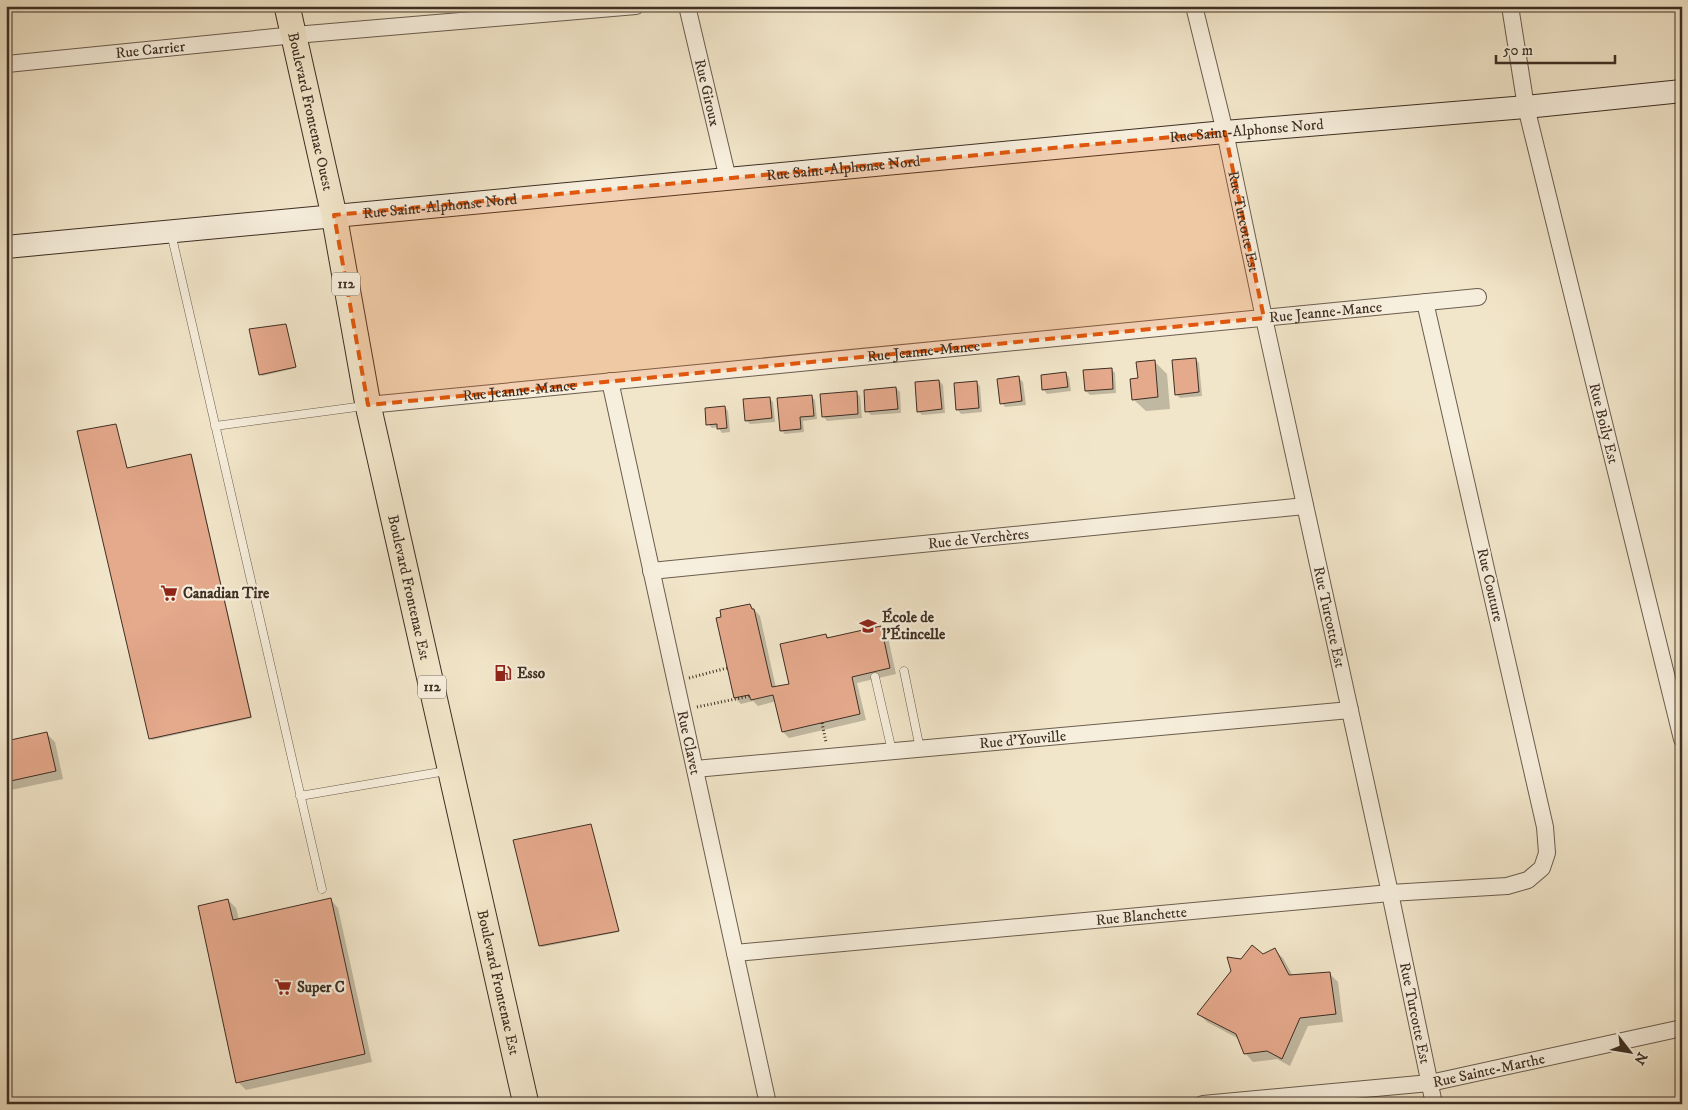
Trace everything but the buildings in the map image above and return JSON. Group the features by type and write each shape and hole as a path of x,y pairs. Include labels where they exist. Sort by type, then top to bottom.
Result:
{"main road":[{"name":"Boulevard Frontenac Ouest","path":"287,6 334,215"},
{"name":"Rue Saint-Alphonse Nord","path":"6,247 1225,132 1526,107 1682,91"},
{"name":"Boulevard Frontenac Est","path":"334,215 368,405 526,1104"}],"street":[{"name":"Rue Carrier","path":"7,64 294,35 636,6"},
{"name":"Rue Giroux","path":"687,6 728,179"},
{"name":"Rue Turcotte Est","path":"1194,6 1225,132 1434,1104"},
{"name":"Rue Boily Est","path":"1510,6 1526,107 1682,739"},
{"name":"Rue Jeanne-Mance","path":"368,405 1478,297"},
{"name":"Rue Couture","path":"1425,302 1545,827 1547,853 1542,868"},
{"name":"Rue Clavet","path":"610,382 768,1104"},
{"name":"Rue de Verchères","path":"651,571 1305,506"},
{"name":"Rue d'Youville","path":"695,769 1350,710"},
{"name":"Rue Blanchette","path":"735,953 1390,894 1507,886 1528,880 1542,868"},
{"name":"Rue Sainte-Marthe","path":"1203,1104 1430,1083 1682,1028"}],"lane":[{"path":"170,231 322,889"},
{"path":"215,426 368,405"},
{"path":"904,671 920,748"},
{"path":"875,677 892,751"},
{"path":"300,796 451,770"}],"path":[{"path":"676,681 727,668"},
{"path":"682,710 750,696"}],"highlighted area":[{"path":"1225,132 1264,318 368,405 334,215"}],"place":[{"name":"Canadian Tire","path":"169,593"},
{"name":"École de l'Étincelle","path":"868,626"},
{"name":"Esso","path":"503,673"},
{"name":"Super C","path":"283,987"}]}
